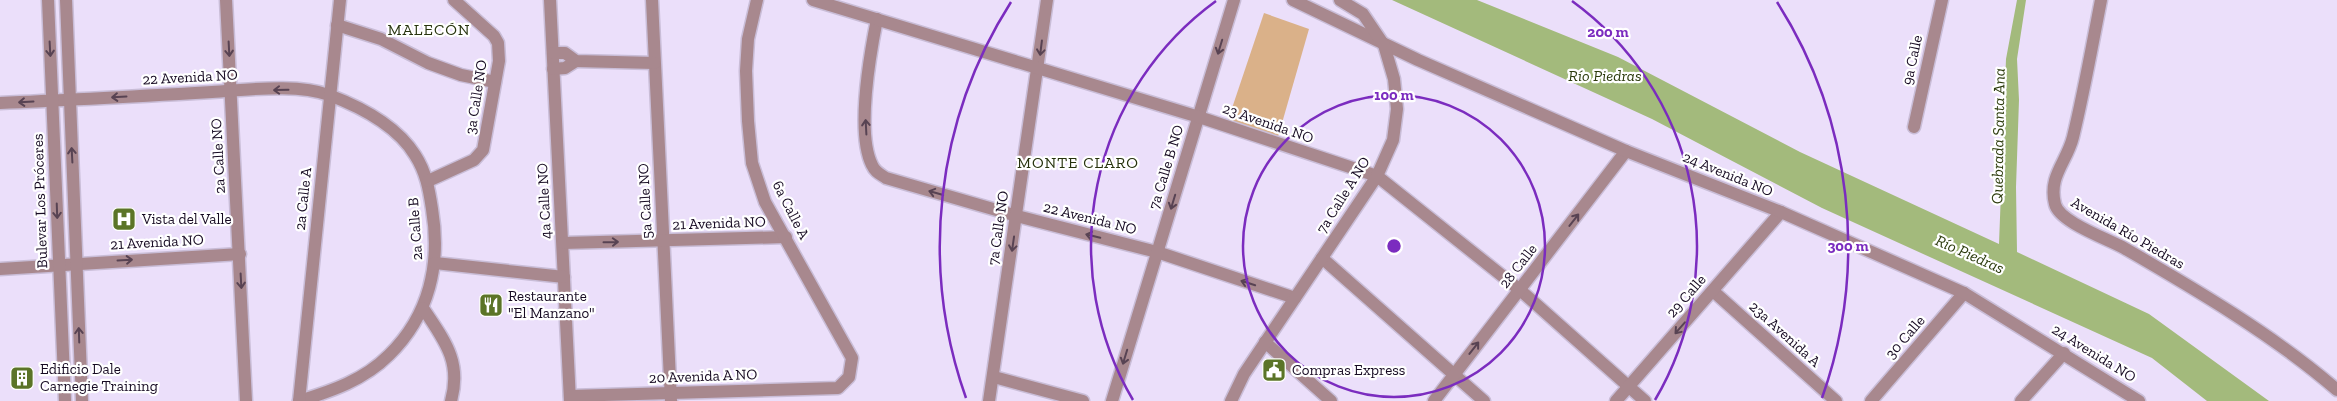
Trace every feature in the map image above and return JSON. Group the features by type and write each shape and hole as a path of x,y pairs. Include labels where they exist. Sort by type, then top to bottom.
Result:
{"street":[{"name":"Bulevar Los Próceres","path":"48,0 65,401"},
{"path":"66,0 82,401"},
{"name":"2a Calle NO","path":"226,0 246,401"},
{"name":"2a Calle A","path":"299,401 340,0"},
{"name":"3a Calle NO","path":"428,181 440,177 480,155 486,144 500,52 498,43 488,29 454,0"},
{"name":"4a Calle NO","path":"550,0 570,399"},
{"name":"5a Calle NO","path":"652,0 671,397"},
{"name":"6a Calle A","path":"757,0 748,39 746,71 752,164 765,202 852,358 849,377 838,388"},
{"name":"23 Avenida NO","path":"813,0 1199,117 1377,176 1520,290 1645,401"},
{"name":"7a Calle NO","path":"989,401 994,377 1047,0"},
{"name":"7a Calle B NO","path":"1112,401 1234,0"},
{"name":"24 Avenida NO","path":"1293,0 1384,46 1626,151 1781,212 1964,293 2139,401"},
{"name":"7a Calle A NO","path":"1231,401 1244,374 1377,176 1393,140 1397,109 1394,79 1384,46 1363,14 1340,0"},
{"name":"9a Calle","path":"1914,127 1942,0"},
{"name":"Avenida Río Piedras","path":"2101,0 2072,139 2053,182 2055,206 2064,218 2122,247 2218,305 2315,371 2337,390"},
{"name":"22 Avenida NO","path":"878,19 868,70 865,122 868,153 877,173 886,178 1016,216 1157,252 1295,298"},
{"path":"337,25 381,39 428,63 461,75 495,82"},
{"path":"553,53 565,53 576,61"},
{"path":"553,69 565,68 576,61 654,63"},
{"name":"22 Avenida NO","path":"0,103 288,89 329,95"},
{"name":"2a Calle B","path":"299,401 334,391 363,376 389,355 410,330 423,308 435,263 435,226 428,181 415,154 390,128 360,108 329,95"},
{"name":"28 Calle","path":"1434,401 1626,151"},
{"name":"29 Calle","path":"1616,401 1781,212"},
{"name":"21 Avenida NO","path":"563,243 786,237"},
{"name":"21 Avenida NO","path":"0,269 240,254"},
{"path":"1322,258 1453,376 1484,401"},
{"path":"435,263 564,277"},
{"name":"23a Avenida A","path":"1712,291 1836,401"},
{"name":"30 Calle","path":"1871,401 1964,293"},
{"path":"423,308 452,356 455,373 452,401"},
{"path":"1265,342 1331,401"},
{"path":"2021,401 2064,353"},
{"path":"994,377 1083,401"},
{"name":"20 Avenida A NO","path":"570,399 671,397 838,388"}],"shaded area":[{"path":"1264,13 1309,29 1278,137 1228,120"}],"water":[{"name":"Río Piedras","path":"1392,0 1477,0 1618,57 1800,152 1999,244 2006,59 2017,0 2026,0 2017,59 2019,100 2016,187 2017,252 2149,314 2269,401 2207,401 2152,358 1822,208 1652,119"}],"place":[{"name":"Vista del Valle","path":"124,219"},
{"name":"Restaurante \"El Manzano\"","path":"491,305"},
{"name":"Compras Express","path":"1274,370"},
{"name":"Edificio Dale Carnegie Training","path":"22,378"}],"district":[{"name":"MALECÓN","path":"429,29"},
{"name":"MONTE CLARO","path":"1078,162"}],"water label":[{"name":"Quebrada Santa Ana","path":"1998,136"}]}
